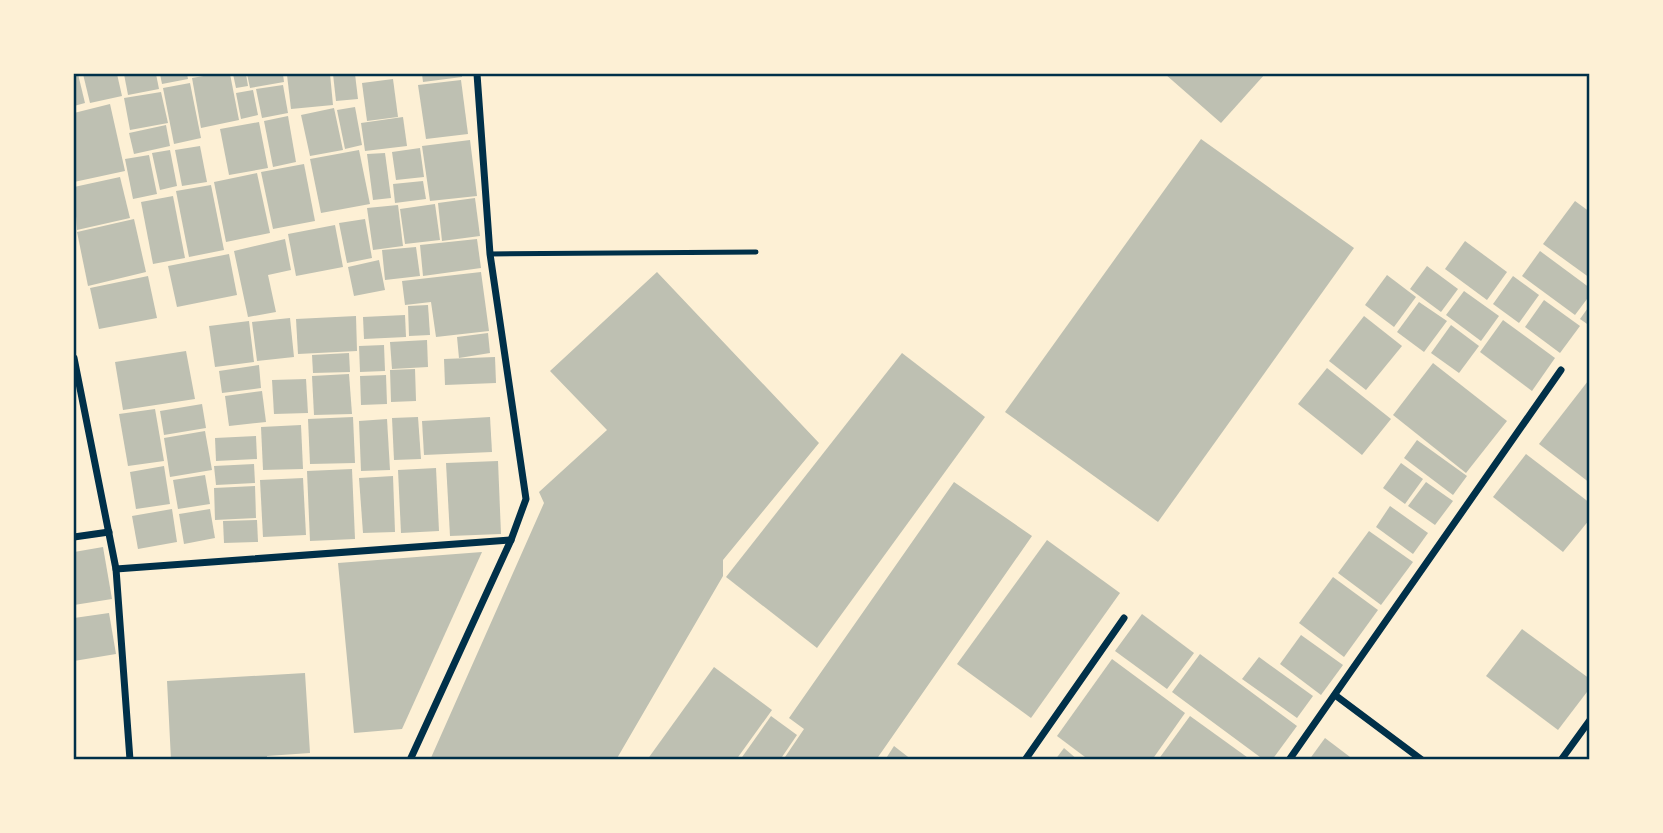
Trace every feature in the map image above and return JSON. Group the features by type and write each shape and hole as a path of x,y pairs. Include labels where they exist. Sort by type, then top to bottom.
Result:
{"street":[{"path":"411,760 511,540 526,499 490,254 477,74"},
{"path":"74,358 117,569 130,760"},
{"path":"1289,760 1561,370"},
{"path":"74,537 109,532"},
{"path":"117,569 511,540"},
{"path":"1025,760 1124,618"},
{"path":"1335,695 1422,760"},
{"path":"1560,760 1590,720"}],"lane":[{"path":"490,254 756,252"}],"building":[{"path":"74,74 78,74 85,103 74,106"},
{"path":"83,74 117,74 122,96 90,103"},
{"path":"124,74 156,74 159,89 128,95"},
{"path":"160,74 187,74 188,79 162,84"},
{"path":"230,74 239,120 201,128 192,78"},
{"path":"233,74 246,74 248,86 236,88"},
{"path":"247,74 283,74 284,82 250,88"},
{"path":"330,74 333,105 291,109 287,75"},
{"path":"333,74 355,74 358,99 336,101"},
{"path":"422,74 462,74 462,77 423,82"},
{"path":"1165,74 1265,74 1221,123"},
{"path":"393,79 398,117 367,121 362,83"},
{"path":"461,80 468,134 426,139 418,85"},
{"path":"190,83 201,138 174,144 163,88"},
{"path":"283,85 288,113 262,118 256,89"},
{"path":"253,90 258,115 241,119 236,93"},
{"path":"161,92 168,123 130,130 124,98"},
{"path":"110,104 125,171 74,182 74,113"},
{"path":"355,107 362,145 345,149 337,110"},
{"path":"334,108 343,150 310,156 301,115"},
{"path":"288,116 296,162 273,167 264,121"},
{"path":"403,117 407,146 365,151 361,123"},
{"path":"259,122 268,168 229,175 220,129"},
{"path":"166,125 170,146 134,154 129,133"},
{"path":"1201,139 1354,248 1158,522 1005,412"},
{"path":"470,140 477,196 430,201 422,146"},
{"path":"200,146 207,182 182,186 175,150"},
{"path":"420,148 424,177 396,180 392,152"},
{"path":"170,150 177,186 160,190 152,153"},
{"path":"359,150 370,204 321,213 310,159"},
{"path":"385,153 391,198 373,200 367,154"},
{"path":"149,155 157,194 133,199 125,159"},
{"path":"304,164 315,221 273,229 261,172"},
{"path":"257,173 270,233 226,242 214,182"},
{"path":"120,177 130,218 77,230 74,187"},
{"path":"423,181 426,199 395,203 393,184"},
{"path":"211,185 224,250 189,257 176,191"},
{"path":"173,196 185,258 153,264 141,202"},
{"path":"475,198 480,236 442,241 438,203"},
{"path":"1575,201 1590,212 1590,278 1543,244"},
{"path":"435,204 440,240 405,244 400,209"},
{"path":"398,205 403,246 373,250 367,208"},
{"path":"134,219 146,272 88,286 77,232"},
{"path":"365,219 372,258 347,263 339,223"},
{"path":"335,225 343,267 296,276 288,234"},
{"path":"285,239 291,270 268,275 276,312 248,317 234,251"},
{"path":"477,239 481,268 423,276 420,245"},
{"path":"1465,241 1507,272 1487,300 1445,269"},
{"path":"416,247 420,276 385,280 382,250"},
{"path":"1540,251 1590,288 1590,295 1575,315 1522,276"},
{"path":"229,254 237,295 177,307 168,266"},
{"path":"379,260 385,290 354,296 348,267"},
{"path":"1427,266 1458,289 1441,312 1410,289"},
{"path":"481,272 489,331 436,337 431,302 405,305 402,281"},
{"path":"657,272 819,443 723,560 723,576 616,760 430,760 544,503 539,492 607,430 550,371"},
{"path":"1387,275 1416,297 1394,327 1365,305"},
{"path":"148,276 157,318 99,329 90,288"},
{"path":"1513,276 1539,295 1519,323 1493,304"},
{"path":"1464,291 1499,316 1481,341 1446,315"},
{"path":"1544,300 1580,326 1560,353 1525,327"},
{"path":"1419,302 1447,321 1424,352 1397,332"},
{"path":"428,305 430,335 409,336 408,306"},
{"path":"1590,305 1590,326 1580,319"},
{"path":"405,315 406,337 364,339 363,317"},
{"path":"356,316 357,351 298,354 296,319"},
{"path":"1364,316 1402,346 1366,390 1329,361"},
{"path":"290,318 294,357 257,361 252,322"},
{"path":"1503,320 1555,358 1532,391 1480,352"},
{"path":"249,321 254,362 215,367 209,326"},
{"path":"1451,325 1479,346 1459,373 1431,353"},
{"path":"488,333 490,353 459,358 457,337"},
{"path":"427,340 428,367 392,369 390,342"},
{"path":"384,345 385,371 360,372 359,346"},
{"path":"186,351 195,399 123,410 115,362"},
{"path":"349,353 350,372 313,373 312,355"},
{"path":"902,353 985,417 817,648 726,577"},
{"path":"495,357 496,383 445,385 444,359"},
{"path":"1433,363 1507,421 1466,473 1393,415"},
{"path":"259,365 261,388 222,393 219,371"},
{"path":"1327,368 1391,419 1362,455 1298,404"},
{"path":"415,369 416,401 391,402 390,370"},
{"path":"349,374 352,414 314,415 312,376"},
{"path":"386,375 387,404 361,405 360,376"},
{"path":"306,379 308,413 274,414 272,380"},
{"path":"1588,381 1590,383 1590,483 1539,444"},
{"path":"262,391 266,422 229,426 225,396"},
{"path":"202,404 206,428 164,435 160,411"},
{"path":"155,409 164,461 128,466 119,414"},
{"path":"353,417 355,463 310,464 308,419"},
{"path":"418,417 421,459 394,460 392,418"},
{"path":"490,417 492,452 424,455 422,421"},
{"path":"387,419 390,470 361,471 359,421"},
{"path":"301,425 303,469 263,470 261,427"},
{"path":"205,431 212,470 170,477 164,438"},
{"path":"256,436 257,459 216,461 215,438"},
{"path":"1417,440 1467,476 1453,495 1404,458"},
{"path":"1526,454 1590,503 1590,519 1563,552 1493,497"},
{"path":"498,461 501,534 450,536 446,463"},
{"path":"1401,463 1423,479 1405,504 1383,488"},
{"path":"254,464 255,483 216,485 214,466"},
{"path":"164,466 170,504 136,509 130,472"},
{"path":"436,468 439,531 401,533 398,470"},
{"path":"352,469 355,539 310,541 307,471"},
{"path":"205,475 210,504 178,509 173,480"},
{"path":"393,476 395,532 363,533 359,478"},
{"path":"303,478 306,535 263,537 260,480"},
{"path":"954,482 1032,536 876,760 783,760 804,729 789,718"},
{"path":"1426,482 1453,501 1435,525 1408,506"},
{"path":"255,486 256,518 215,520 214,488"},
{"path":"1390,506 1428,533 1413,554 1376,527"},
{"path":"172,509 177,542 138,549 132,516"},
{"path":"210,509 215,538 184,544 179,514"},
{"path":"257,520 258,542 224,543 223,521"},
{"path":"1369,531 1413,562 1381,605 1338,573"},
{"path":"1047,540 1120,593 1031,718 957,664"},
{"path":"103,547 112,599 74,605 74,552"},
{"path":"482,552 402,729 354,733 338,563"},
{"path":"1333,577 1378,610 1344,657 1299,623"},
{"path":"109,613 116,654 74,661 74,618"},
{"path":"1142,614 1194,653 1167,689 1115,651"},
{"path":"1522,629 1590,679 1590,688 1558,730 1486,676"},
{"path":"1301,635 1343,665 1321,695 1280,664"},
{"path":"1200,654 1297,726 1272,760 1264,760 1172,692"},
{"path":"1259,657 1313,696 1297,718 1242,679"},
{"path":"1112,659 1185,713 1152,760 1089,760 1057,736"},
{"path":"714,667 772,710 736,760 647,760"},
{"path":"305,673 310,753 267,756 267,760 171,760 167,681"},
{"path":"771,716 797,735 780,760 740,760"},
{"path":"1190,716 1251,760 1158,760"},
{"path":"1325,738 1354,760 1309,760"},
{"path":"894,746 912,760 885,760"},
{"path":"1064,748 1078,760 1055,760"}]}
